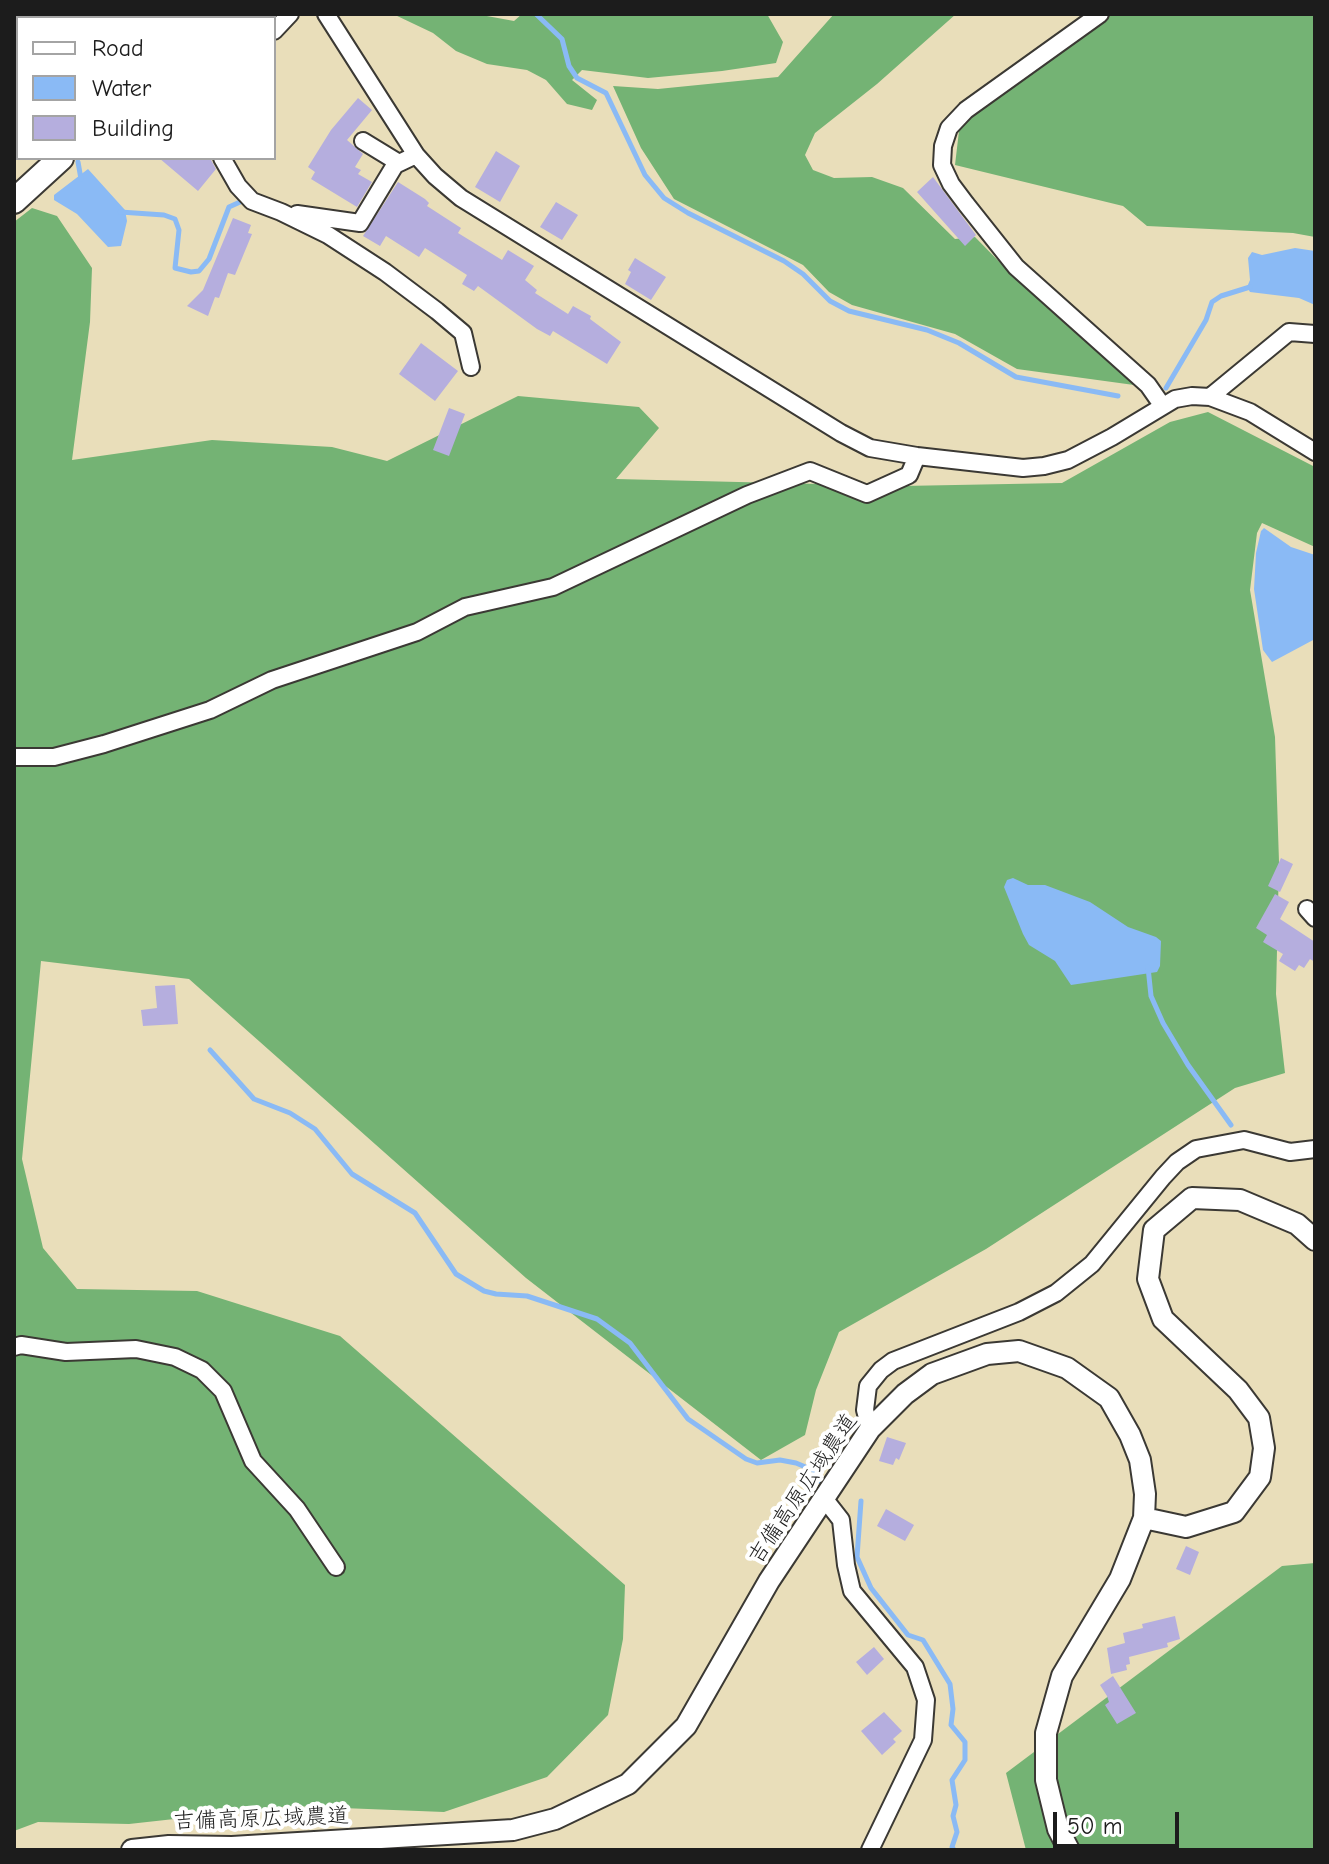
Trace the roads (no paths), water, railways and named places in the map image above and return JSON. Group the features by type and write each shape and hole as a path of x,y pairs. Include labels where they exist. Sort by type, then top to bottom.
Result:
{"main road":[{"path":"14,201 59,160"}],"street":[{"path":"276,29 290,14"},
{"path":"326,14 416,155 461,198 870,448 1023,468 1044,466 1068,460 1162,405 1192,396 1210,397 1250,412 1315,452"},
{"path":"1100,14 966,110 949,128 943,146 942,165 951,184 1016,267 1148,385 1162,405"},
{"path":"363,141 399,163"},
{"path":"281,212 360,223 395,165 416,155"},
{"path":"223,160 238,186 252,201 328,235 437,311 463,333 471,367"},
{"path":"1210,397 1289,332 1315,334"},
{"path":"14,757 54,757 104,744 210,710 272,680 417,632 465,607 553,587 747,495 810,471 867,494 909,475 917,456"},
{"path":"870,1429 865,1410 868,1386 881,1370 893,1361 1019,1312 1056,1293 1092,1264 1170,1170 1196,1149 1244,1140 1290,1152 1315,1149"},
{"path":"1144,1518 1186,1527 1234,1512 1260,1477 1264,1448 1259,1418 1238,1390 1163,1319 1148,1279 1154,1230 1192,1198 1240,1200 1297,1224 1315,1240"},
{"path":"14,1347 21,1345 66,1352 136,1349 175,1357 202,1370 223,1391 253,1461 297,1509 336,1567"},
{"name":"吉備高原広域農道","path":"132,1850 169,1846 232,1848 513,1830 555,1819 628,1784 686,1726 769,1581 870,1429 905,1394 932,1374 987,1354 1019,1351 1067,1368 1109,1398 1140,1460 1145,1494 1144,1518 1120,1579 1062,1676 1046,1733 1046,1780 1058,1829 1069,1850"},
{"path":"823,1497 841,1520 852,1591 915,1667 926,1700 923,1740 870,1850"}],"water":[{"path":"14,14 105,14 16,16 14,155"},
{"path":"88,169 125,210 127,221 121,246 108,247 77,214 54,200 54,195"},
{"path":"1295,248 1315,251 1315,305 1299,298 1250,292 1247,287 1250,280 1248,258 1252,252 1262,255"},
{"path":"1264,528 1291,547 1315,555 1315,639 1272,662 1263,650 1254,589 1256,553"},
{"path":"1013,878 1028,885 1045,885 1090,902 1128,927 1156,937 1161,941 1157,972 1071,985 1055,961 1029,945 1023,934 1004,887 1007,880"}],"waterway":[{"path":"536,14 562,39 569,66 577,78 606,93 645,175 664,198 784,261 803,274 830,301 849,311 927,330 959,343 1016,377 1118,396"},
{"path":"78,162 81,179"},
{"path":"120,212 164,215 175,219 179,230 175,268 191,272 199,271 209,259 229,207 240,202"},
{"path":"1166,388 1206,320 1212,302 1250,287"},
{"path":"1148,967 1151,996 1163,1023 1188,1065 1231,1125"},
{"path":"210,1050 254,1099 290,1113 315,1129 352,1174 415,1213 456,1274 484,1291 527,1296 597,1319 630,1343 688,1419 746,1459 757,1463 780,1460 796,1463 815,1471 819,1481"},
{"path":"861,1501 857,1557 871,1588 908,1635 923,1640 950,1684 951,1725 965,1742 965,1760 952,1780 956,1805 953,1816 957,1832 952,1847 954,1850"}]}
